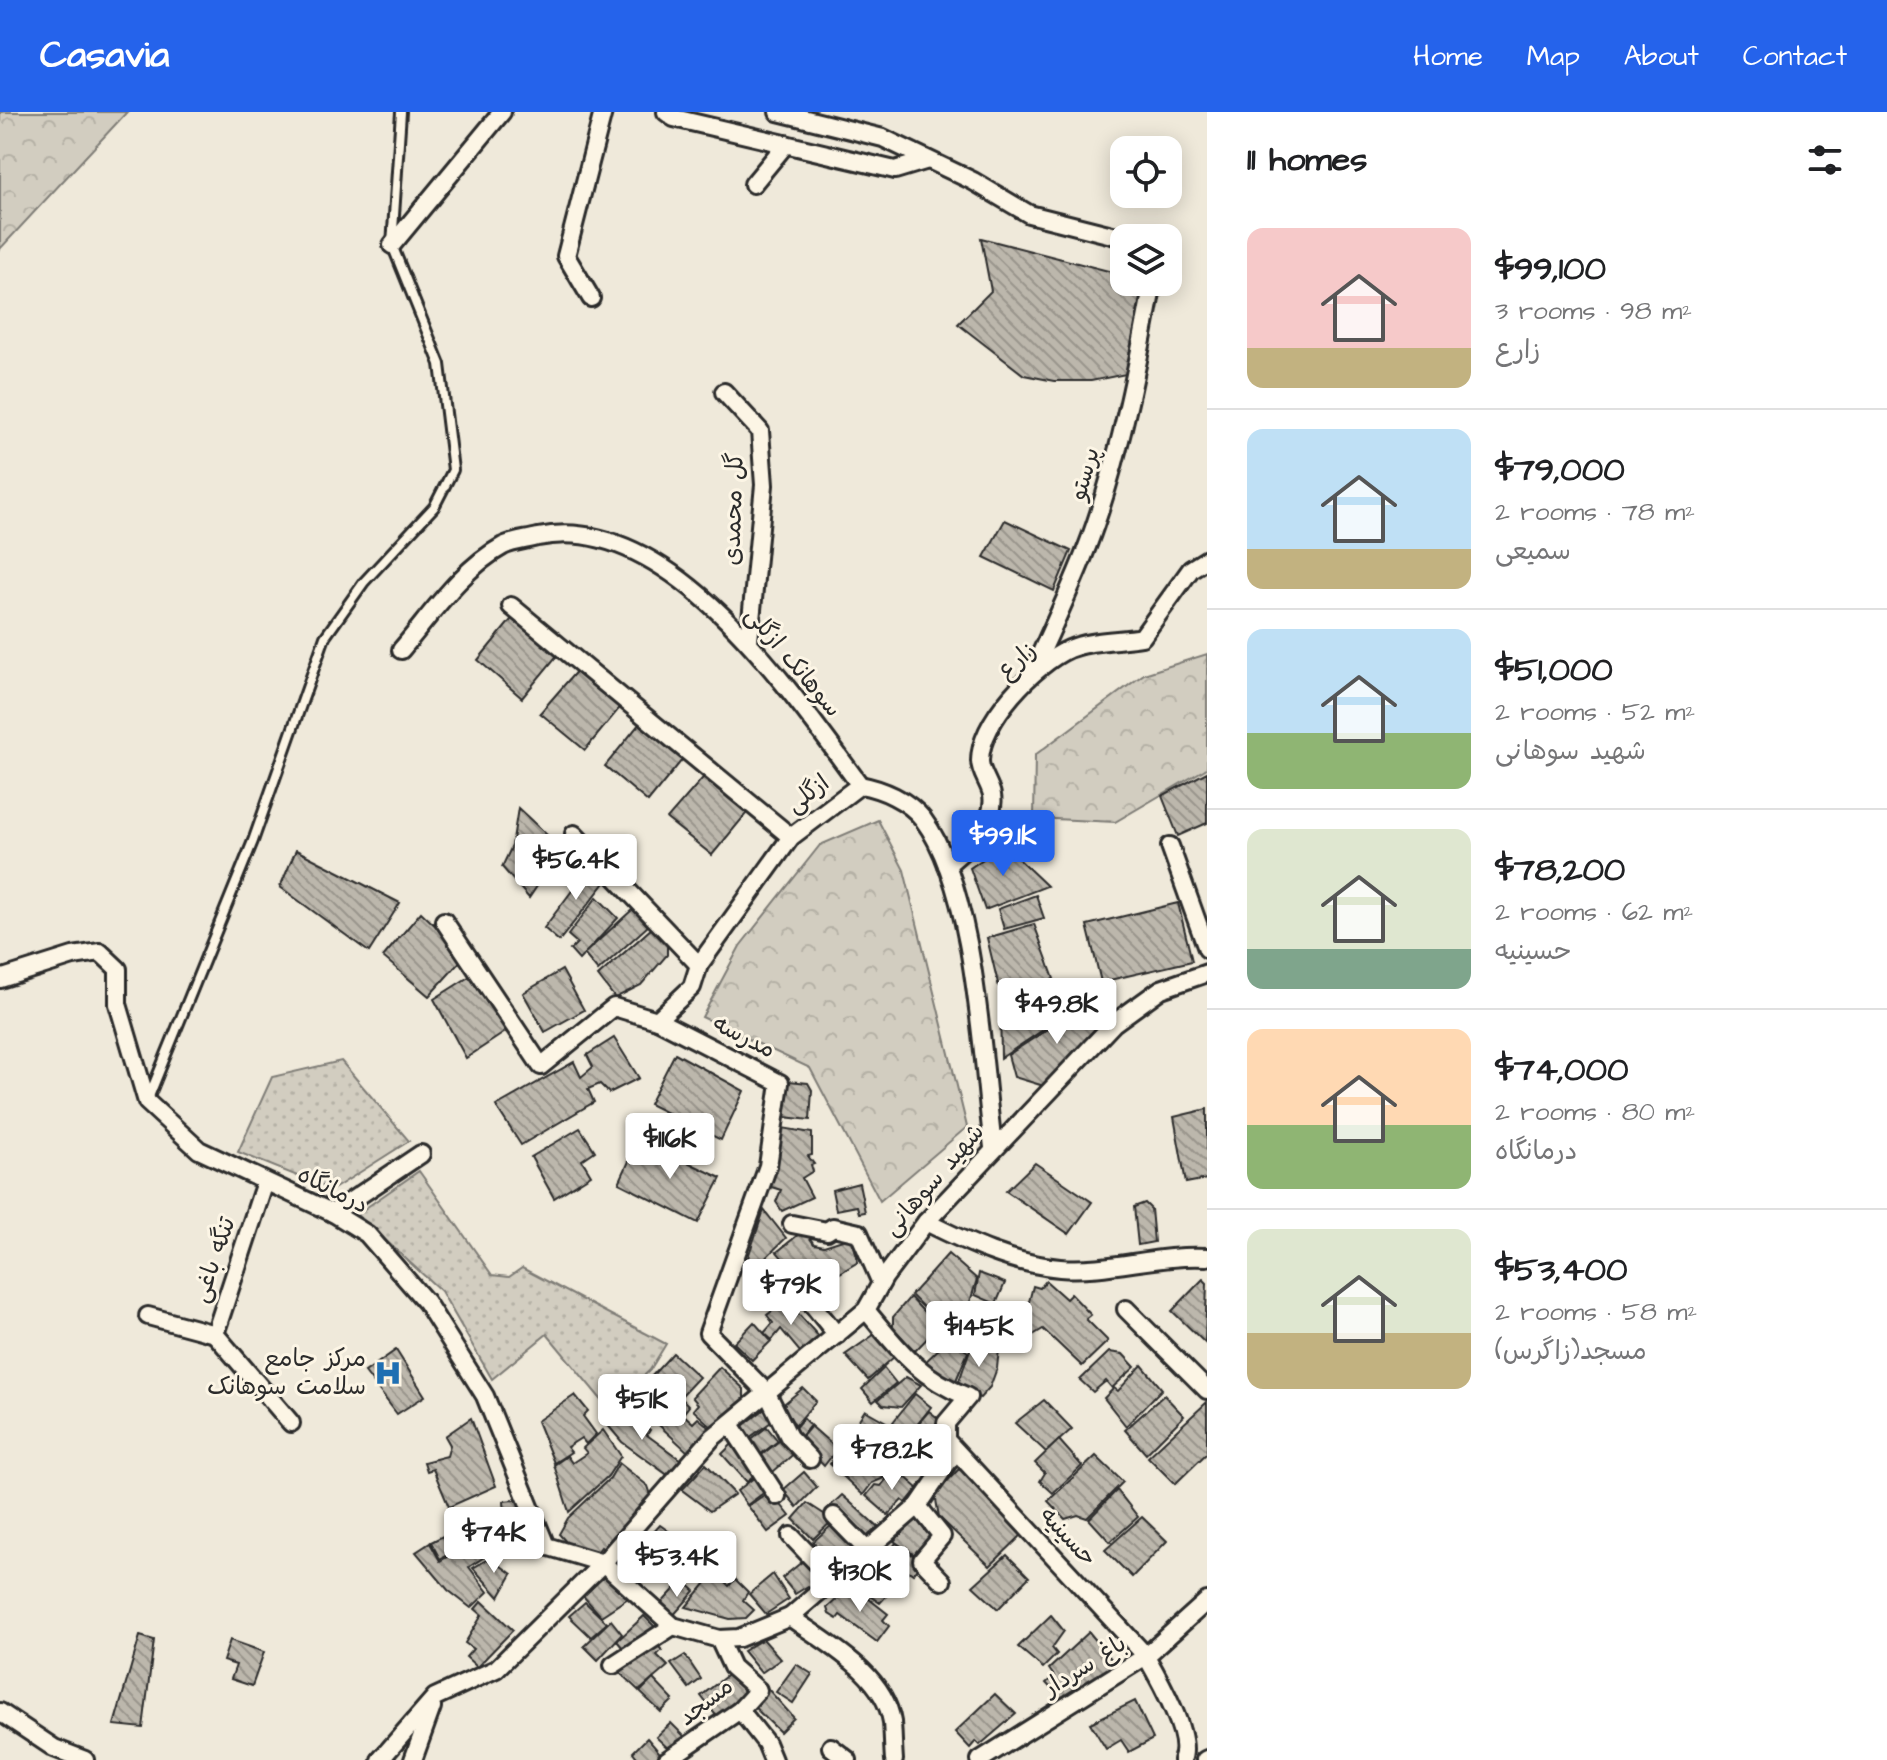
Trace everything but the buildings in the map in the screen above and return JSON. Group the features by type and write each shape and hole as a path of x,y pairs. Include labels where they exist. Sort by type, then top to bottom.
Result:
{"street":[{"path":"392,245 502,112"},
{"path":"591,298 566,256 603,112"},
{"path":"666,112 674,118 895,170 928,160"},
{"path":"778,112 883,138 1029,214 1110,234"},
{"path":"753,184 786,144"},
{"name":"پرستو","path":"1033,671 1094,529 1108,486 1132,394 1150,296"},
{"name":"گل محمدی","path":"724,392 760,431 764,485 749,641"},
{"name":"سوهانک ازگلی","path":"401,650 470,569 504,545 561,533 604,539 639,553 713,606 749,641 860,785"},
{"name":"زارع","path":"947,865 976,838 988,820 992,797 979,762 985,736 1033,671 1071,648 1142,637 1191,569 1207,559"},
{"path":"1191,569 1207,575"},
{"path":"511,606 791,837"},
{"name":"ازگلی","path":"657,1020 692,987 699,965 791,837 860,785 885,790 922,818 947,865 969,949 993,1147"},
{"path":"574,834 699,965"},
{"path":"1170,846 1207,949"},
{"name":"مدرسه","path":"444,921 541,1066 614,1007 657,1020 780,1083 768,1166 708,1333 767,1393"},
{"path":"0,979 73,956 100,952 118,969 118,1004 147,1102"},
{"name":"شهید سوهانی","path":"435,1697 496,1669 603,1563 712,1438 866,1310 881,1283 926,1222 993,1147 1114,1023 1161,989 1207,973"},
{"name":"درمانگاه","path":"147,1102 199,1150 333,1213 367,1234 426,1302 485,1396 546,1546 603,1563"},
{"path":"333,1213 421,1154"},
{"name":"تنگه باغی","path":"265,1182 215,1334 291,1423"},
{"path":"926,1222 968,1243 1020,1261 1061,1268 1144,1259 1207,1257"},
{"path":"792,1224 827,1231 833,1227 859,1233 881,1283"},
{"path":"799,1288 837,1335"},
{"path":"1126,1309 1207,1390"},
{"path":"603,1563 673,1626 719,1639 739,1638 790,1617 918,1506 955,1452 946,1440 946,1423 968,1397 939,1386 912,1366 866,1310"},
{"path":"148,1316 215,1334"},
{"path":"767,1393 789,1437 810,1459"},
{"path":"730,1424 777,1496"},
{"name":"حسینیه","path":"955,1452 1146,1656 1165,1689 1185,1753 1182,1760"},
{"path":"918,1506 942,1536 922,1560 942,1581"},
{"path":"834,1516 867,1550"},
{"path":"791,1536 833,1580"},
{"name":"باغ سردار","path":"980,1760 1146,1656 1207,1601"},
{"path":"790,1617 852,1662 876,1686 891,1719 894,1760"},
{"path":"613,1665 673,1626"},
{"name":"مسجد","path":"667,1760 740,1710 758,1690 732,1667 719,1639"},
{"path":"380,1760 435,1697"},
{"path":"413,1760 435,1697"},
{"path":"740,1710 766,1743 773,1760"},
{"path":"0,1712 54,1748 85,1760"},
{"path":"831,1747 848,1760"}],"lane":[{"path":"147,1102 253,841 325,637 364,582 434,507 453,470 440,364 392,245 401,112"}],"green space":[{"path":"0,112 127,112 0,249"},
{"path":"1207,654 1207,768 1115,822 1034,818 1035,755 1144,674"},
{"path":"878,820 904,870 967,1127 880,1201 810,1068 702,1017 740,946 820,845"},
{"path":"341,1061 409,1141 332,1190 238,1152 272,1077"},
{"path":"419,1171 492,1275 509,1277 522,1268 666,1344 650,1370 609,1409 547,1334 492,1379 441,1291 357,1214"}],"place":[{"name":"مرکز جامع سلامت سوهانک","path":"388,1373"}]}
